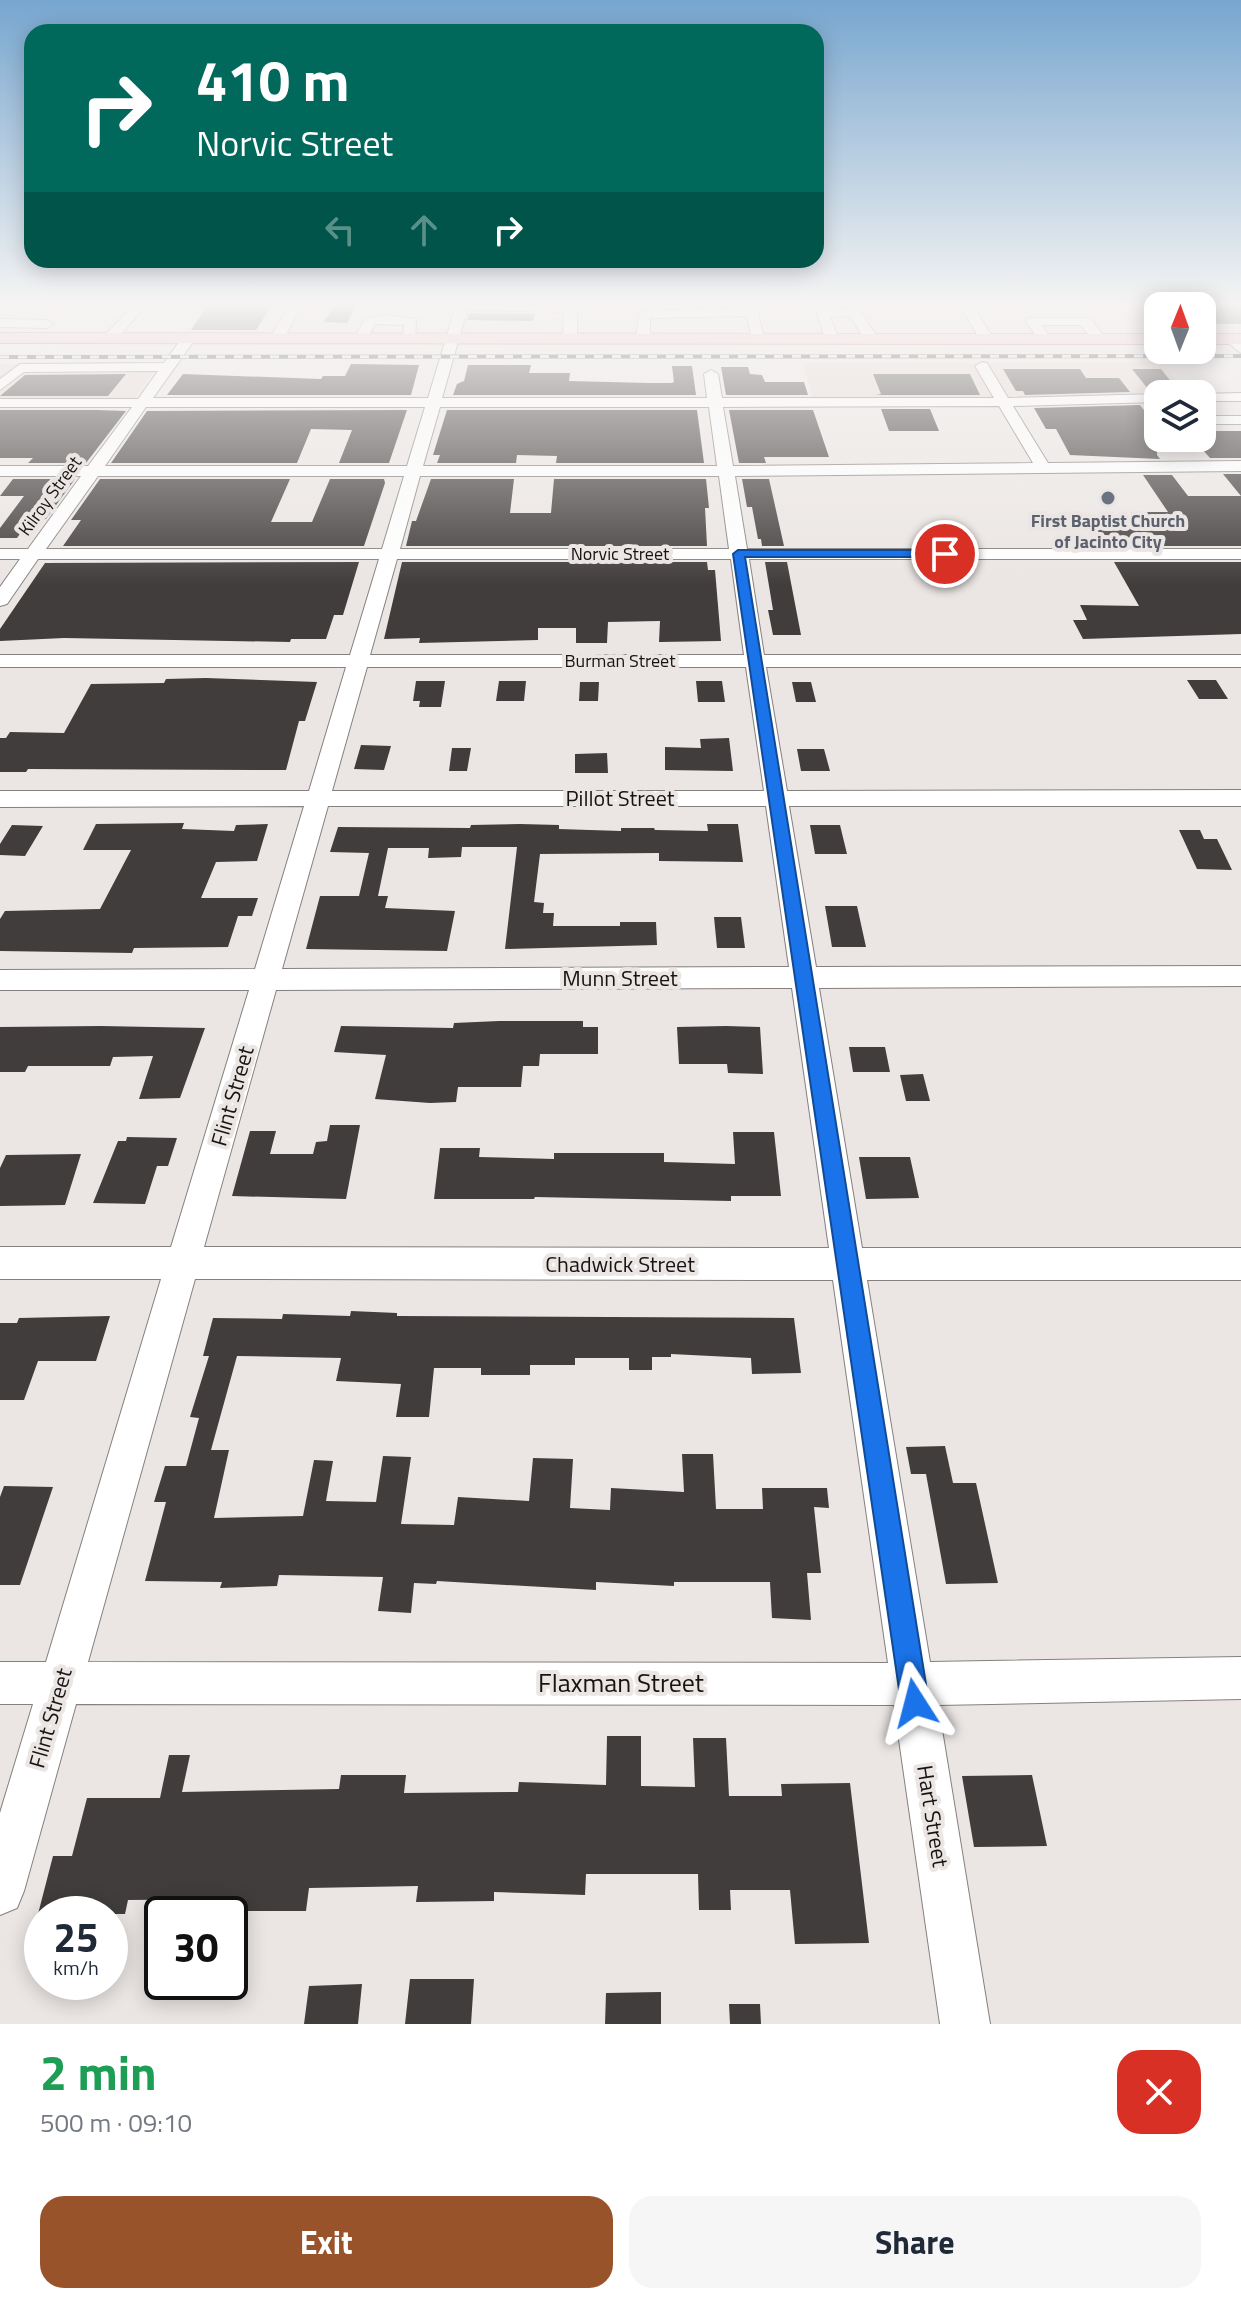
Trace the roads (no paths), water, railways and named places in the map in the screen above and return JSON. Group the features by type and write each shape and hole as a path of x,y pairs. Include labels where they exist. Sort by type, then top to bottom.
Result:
{"street":[{"name":"Kilroy Street","path":"0,600 148,396"},
{"name":"Flint Street","path":"0,1891 436,396"},
{"path":"0,403 434,402 545,396"},
{"name":"Hart Street","path":"714,396 965,2024"},
{"path":"799,396 855,402 1144,406"},
{"path":"853,396 855,402"},
{"path":"1000,396 1044,469"},
{"path":"1216,397 1241,397"},
{"path":"1216,408 1241,408"},
{"path":"1216,420 1241,420"},
{"path":"0,471 726,471 1241,466"},
{"name":"Norvic Street","path":"0,554 1241,554"},
{"name":"Burman Street","path":"0,661 1241,661"},
{"name":"Pillot Street","path":"0,799 1241,798"},
{"name":"Munn Street","path":"0,980 1241,976"},
{"name":"Chadwick Street","path":"0,1263 1241,1264"},
{"name":"Flaxman Street","path":"0,1683 912,1684 1241,1678"}],"place":[{"name":"First Baptist Church of Jacinto City","path":"1108,498"}]}
